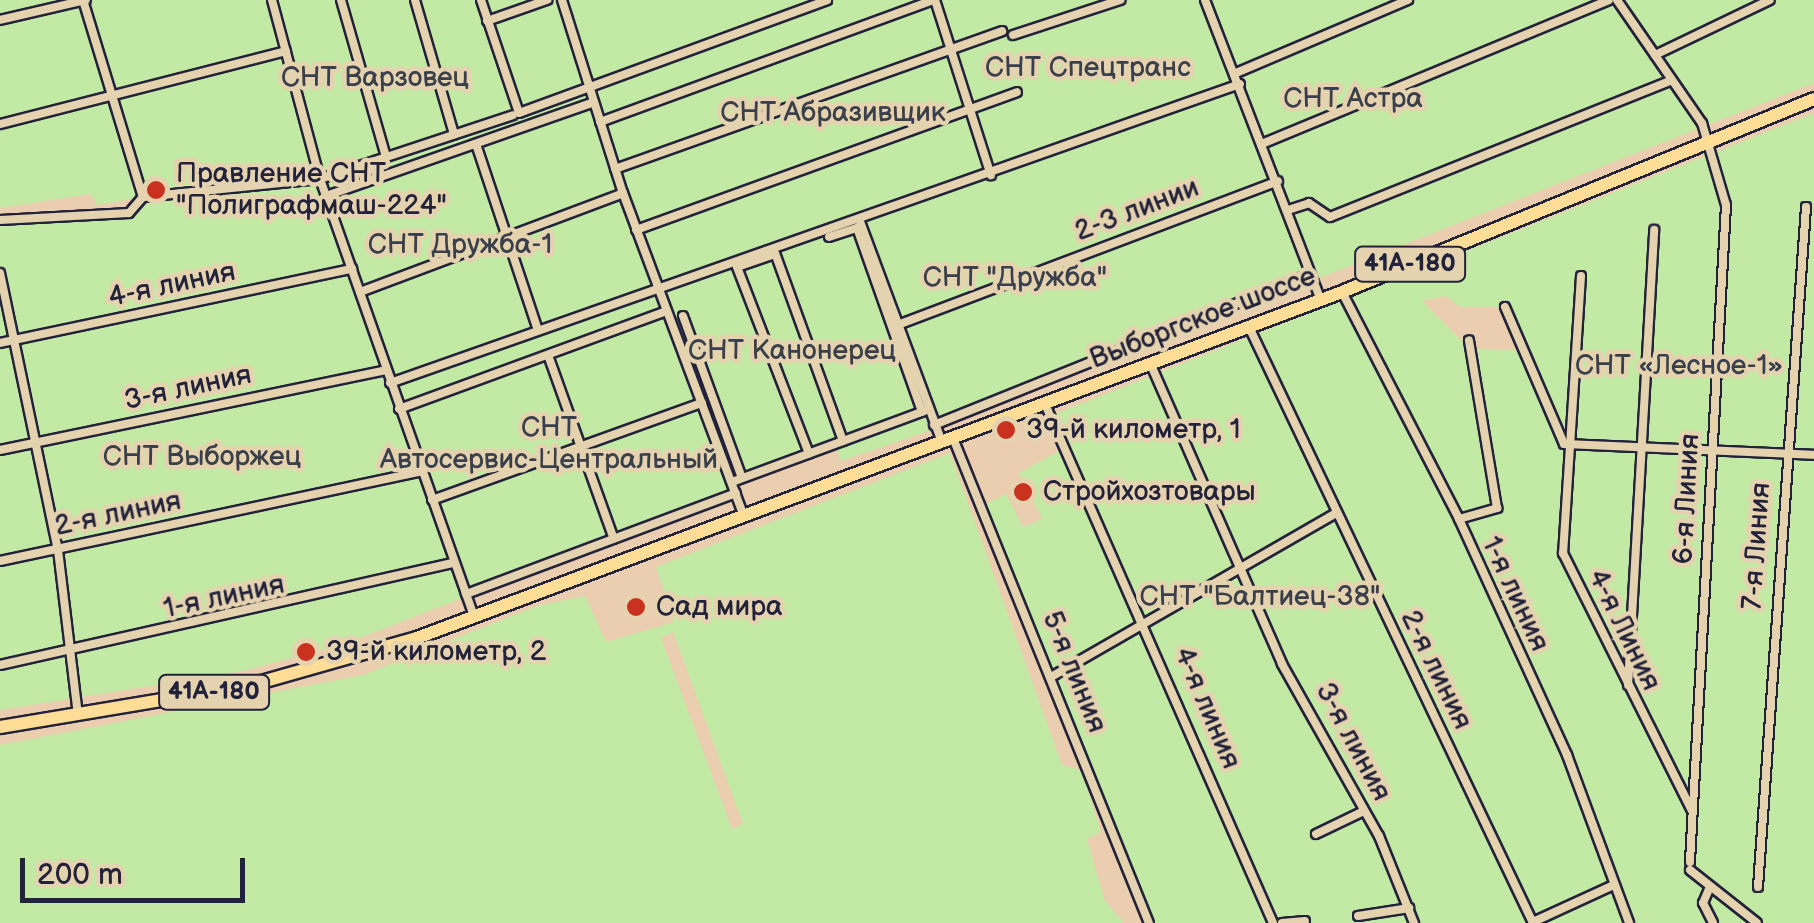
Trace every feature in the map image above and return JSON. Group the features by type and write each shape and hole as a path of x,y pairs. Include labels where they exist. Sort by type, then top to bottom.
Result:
{"main road":[{"name":"Выборгское шоссе","path":"948,440 1342,292 1814,99"},
{"name":"41А-180","path":"0,727 348,660 948,440"}],"street":[{"path":"0,20 84,0 143,197"},
{"path":"272,0 320,179 474,616"},
{"path":"341,0 386,157"},
{"path":"415,0 454,134"},
{"path":"481,0 516,114"},
{"path":"487,22 547,0"},
{"path":"562,0 623,194 744,516"},
{"path":"0,220 129,213 143,197 320,179 516,114 827,0"},
{"path":"600,122 934,0 991,175"},
{"path":"1013,35 1120,0"},
{"path":"1236,74 1408,0"},
{"path":"1264,143 1609,0"},
{"name":"6-я Линия","path":"1617,0 1709,140 1726,205 1690,866 1709,889"},
{"path":"1655,55 1770,0"},
{"path":"1208,1 1321,300"},
{"path":"615,169 1002,31"},
{"path":"0,124 286,51"},
{"path":"1288,210 1309,203 1330,217 1672,80"},
{"path":"390,383 991,175 1240,84"},
{"path":"636,230 1017,92"},
{"path":"326,196 594,102"},
{"path":"476,144 538,330"},
{"name":"2-3 линии","path":"900,324 1278,181"},
{"path":"360,292 623,194"},
{"name":"7-я Линия","path":"1758,888 1806,207"},
{"path":"860,219 900,324 925,411"},
{"path":"829,237 857,228 925,411"},
{"path":"1628,689 1654,230"},
{"path":"774,251 738,267 809,454"},
{"path":"774,251 843,441"},
{"name":"4-я линия","path":"0,342 352,270"},
{"path":"0,272 58,550 78,715"},
{"path":"934,424 1310,274"},
{"name":"4-я Линия","path":"1580,276 1563,554 1692,811"},
{"name":"1-я линия","path":"1342,292 1460,520 1567,755 1629,923"},
{"path":"1506,306 1540,402 1570,445 1814,455"},
{"path":"399,409 667,311"},
{"path":"683,316 742,478"},
{"name":"2-я линия","path":"1249,327 1533,922"},
{"path":"1460,520 1497,508 1468,340"},
{"path":"548,355 614,539"},
{"name":"3-я линия","path":"1151,365 1239,568 1414,923"},
{"name":"3-я линия","path":"0,450 385,370"},
{"path":"432,500 702,403"},
{"name":"4-я линия","path":"1045,404 1145,620 1273,923"},
{"path":"732,482 925,411"},
{"name":"5-я линия","path":"925,411 948,440 1051,677 1149,923"},
{"name":"2-я линия","path":"0,561 422,471"},
{"path":"466,594 736,493"},
{"path":"1051,677 1335,514"},
{"name":"1-я линия","path":"0,665 71,653 454,564"},
{"path":"1316,834 1362,812"},
{"path":"1533,922 1614,885"},
{"path":"1713,923 1704,903 1709,889 1758,923"},
{"path":"1358,916 1409,908"},
{"path":"1282,923 1305,920"}],"green space":[{"path":"0,0 1814,0 1814,83 949,424 841,461 835,445 732,481 735,492 347,643 239,672 0,710 0,220 129,213 137,198 98,205 90,194 0,208"},
{"path":"1814,113 1814,923 1149,923 982,506 1006,494 1023,527 1042,519 1019,473 1063,449 1050,416","holes":["1446,296 1460,307 1505,307 1518,350 1470,349 1422,301"]},
{"path":"950,453 1062,765 1080,770 1086,784 1101,832 1087,839 1105,901 1124,923 0,923 0,745 363,675 537,606 585,596 606,642 674,622 656,567","holes":["673,632 743,824 732,829 661,638"]}],"place":[{"name":"Правление СНТ \"Полиграфмаш-224\"","path":"156,190"},
{"name":"39-й километр, 1","path":"1006,430"},
{"name":"Стройхозтовары","path":"1023,492"},
{"name":"Сад мира","path":"636,607"},
{"name":"39-й километр, 2","path":"306,652"}],"park label":[{"name":"СНТ Спецтранс","path":"1088,68"},
{"name":"СНТ Варзовец","path":"375,78"},
{"name":"СНТ Астра","path":"1353,99"},
{"name":"СНТ Абразивщик","path":"833,113"},
{"name":"СНТ Дружба-1","path":"460,245"},
{"name":"СНТ \"Дружба\"","path":"1015,278"},
{"name":"СНТ Канонерец","path":"792,351"},
{"name":"СНТ «Лесное-1»","path":"1679,366"},
{"name":"СНТ Автосервис-Центральный","path":"549,444"},
{"name":"СНТ Выборжец","path":"202,457"},
{"name":"СНТ \"Балтиец-38\"","path":"1260,597"}]}
